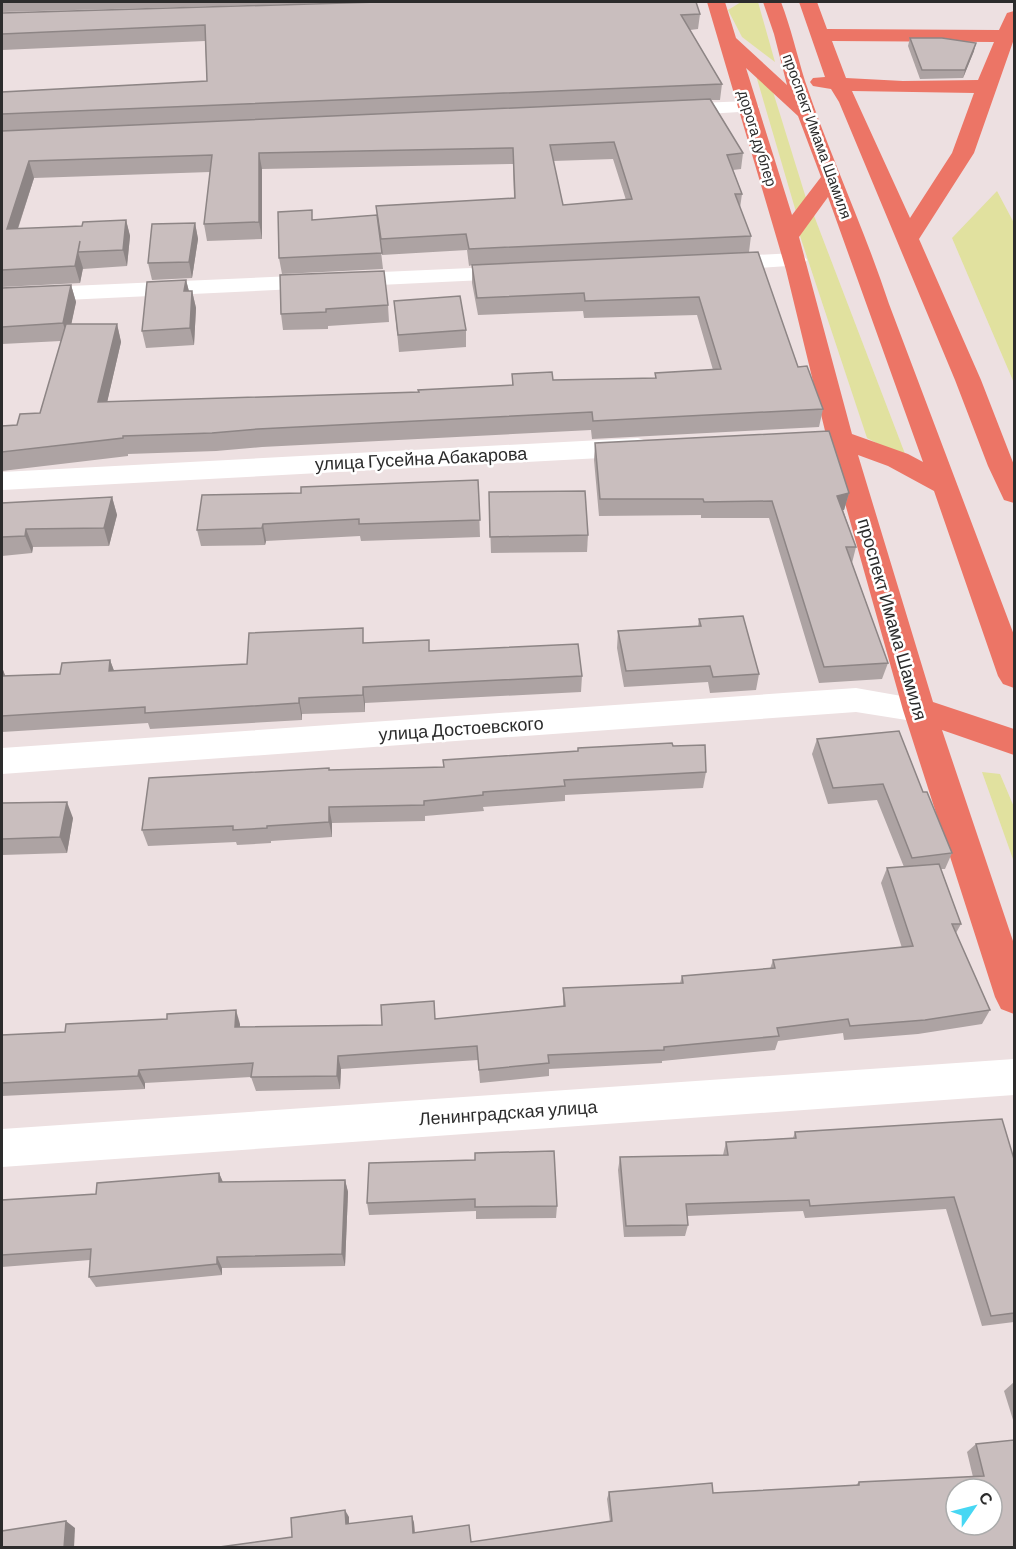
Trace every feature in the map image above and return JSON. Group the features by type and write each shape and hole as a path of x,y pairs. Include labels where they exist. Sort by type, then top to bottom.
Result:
{"main road":[{"name":"дорога дублер","path":"716,2 792,248"},
{"name":"проспект Имама Шамиля","path":"772,2 784,34 795,80 859,248 877,304 946,486 1014,676"},
{"path":"808,2 838,84 849,102 908,238 1007,471 1014,494"},
{"path":"908,238 963,153 986,86 1011,36 1014,17"},
{"path":"821,35 1011,36"},
{"path":"728,40 810,117"},
{"path":"795,80 933,88 986,86"},
{"path":"792,248 831,178"},
{"name":"проспект Имама Шамиля","path":"792,248 840,439 919,710 1014,997"},
{"path":"840,439 898,460 946,486"},
{"path":"919,710 1014,742"}],"street":[{"path":"654,111 749,107"},
{"path":"699,264 792,248"},
{"path":"2,296 545,271"},
{"path":"813,438 840,439"},
{"name":"улица Гусейна Абакарова","path":"2,481 658,446"},
{"name":"улица Достоевского","path":"2,761 856,700 919,710"},
{"name":"Ленинградская улица","path":"2,1148 1014,1077"}],"green space":[{"path":"741,2 758,2 775,62 742,37 728,10"},
{"path":"755,72 770,82 806,198 796,212"},
{"path":"997,191 1014,223 1014,383 952,238"},
{"path":"813,213 907,459 867,438 799,233"},
{"path":"982,772 1000,774 1014,807 1014,862"}],"building":[{"path":"378,2 696,2 700,14 681,15 722,84 2,114 2,92 207,81 205,25 2,34 2,13"},
{"path":"910,38 942,38 976,43 965,70 922,70"},
{"path":"710,99 743,153 727,155 742,194 735,194 751,236 469,249 466,234 381,239 376,206 515,198 513,148 259,153 259,222 204,224 212,155 29,161 7,229 82,226 83,222 126,220 123,250 78,252 80,241 75,266 2,270 2,131","holes":["614,142 632,199 563,205 550,145"]},
{"path":"312,210 312,220 377,215 382,253 279,258 278,212"},
{"path":"195,223 189,262 148,263 152,224"},
{"path":"758,252 798,367 807,366 823,409 593,421 592,412 123,436 123,438 2,452 2,426 17,425 20,414 40,413 66,324 117,324 98,402 419,392 418,390 513,385 512,374 552,372 553,380 656,378 655,373 721,369 699,297 585,301 584,293 477,298 472,265"},
{"path":"384,271 388,305 281,314 280,275"},
{"path":"186,280 184,291 192,291 190,328 142,331 147,282"},
{"path":"71,285 63,323 2,327 2,288"},
{"path":"460,296 466,330 398,335 394,301"},
{"path":"829,431 849,493 837,496 856,547 846,547 888,663 824,667 772,501 600,499 595,443"},
{"path":"478,480 480,520 359,524 359,519 263,524 262,528 197,530 202,495 301,493 301,487"},
{"path":"585,491 588,535 490,537 489,492"},
{"path":"112,497 104,528 26,529 25,536 2,537 2,503"},
{"path":"743,616 759,674 713,677 710,666 626,671 618,631 701,626 699,619"},
{"path":"363,628 363,643 429,640 429,651 578,644 582,676 363,687 363,695 299,698 299,703 145,713 145,707 2,716 2,676 60,674 62,663 110,660 109,671 247,664 249,633"},
{"path":"899,731 923,792 927,792 952,853 912,858 883,784 833,788 817,739"},
{"path":"672,743 673,746 705,745 706,772 564,780 565,786 483,792 483,795 424,801 424,805 329,807 329,822 233,830 233,826 142,830 149,778 329,768 329,770 444,767 443,760 578,751 578,748"},
{"path":"67,802 60,837 2,839 2,803"},
{"path":"939,864 961,924 952,924 990,1010 925,1020 850,1026 848,1019 777,1028 779,1036 664,1047 664,1050 548,1055 549,1063 479,1070 477,1046 338,1056 337,1076 251,1077 253,1063 139,1070 138,1076 2,1083 2,1035 65,1032 66,1024 167,1019 167,1014 236,1010 235,1027 382,1025 381,1005 434,1001 435,1019 565,1006 563,988 683,983 682,976 775,968 773,960 913,946 887,868"},
{"path":"1002,1119 1014,1159 1014,1313 991,1316 954,1197 810,1206 809,1200 686,1204 688,1225 626,1226 620,1157 728,1155 726,1142 796,1138 795,1132"},
{"path":"554,1151 557,1206 475,1207 475,1199 367,1203 369,1163 475,1160 475,1153"},
{"path":"219,1173 219,1182 345,1180 342,1254 217,1257 217,1264 89,1277 91,1249 2,1255 2,1200 96,1194 97,1183"},
{"path":"1014,1440 1014,1548 212,1548 292,1537 291,1518 345,1510 346,1524 412,1516 413,1533 469,1525 471,1542 612,1521 609,1492 712,1483 713,1493 944,1478 944,1537 1004,1537 1004,1477 963,1477 984,1476 976,1444"},
{"path":"66,1521 64,1548 2,1548 2,1531"}]}
